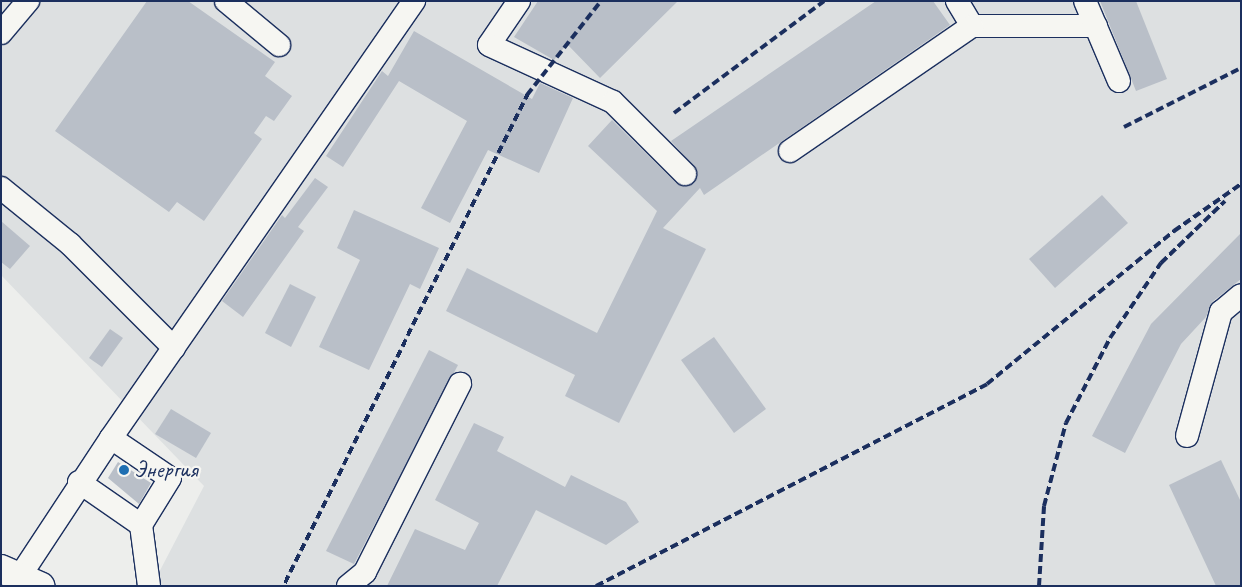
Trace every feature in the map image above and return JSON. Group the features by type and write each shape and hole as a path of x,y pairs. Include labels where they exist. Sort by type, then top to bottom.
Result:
{"lane":[{"path":"1,33 28,1"},
{"path":"226,1 279,45"},
{"path":"20,577 78,482 174,348 414,1"},
{"path":"519,1 489,45 613,102 685,174"},
{"path":"957,1 972,26"},
{"path":"1085,1 1118,81"},
{"path":"790,151 972,26 1096,26"},
{"path":"1,188 70,244 174,348"},
{"path":"1187,436 1222,312 1241,295"},
{"path":"348,586 365,572 460,384"},
{"path":"111,438 170,478 141,525 149,586"},
{"path":"78,482 141,525"}],"shaded area":[{"path":"1,1 1241,1 1241,586 157,586 154,582 204,486 1,275"}],"building":[{"path":"147,1 188,1 275,62 265,76 292,96 274,121 266,116 254,133 262,139 204,221 177,202 169,212 55,131"},
{"path":"538,1 678,1 600,78 567,44 554,60 514,37"},
{"path":"876,1 933,1 950,25 704,195 700,188 663,228 706,249 619,423 565,396 575,375 446,311 467,268 597,333 657,211 588,146 612,120 676,183 689,186 697,178 697,170 671,141"},
{"path":"1100,1 1136,1 1167,79 1136,91"},
{"path":"414,31 532,99 540,83 573,98 539,173 488,150 450,223 421,208 467,121 399,81 343,167 326,156 382,71 388,76"},
{"path":"315,178 328,187 298,227 304,231 243,317 222,301 282,215 285,218"},
{"path":"1102,195 1128,223 1055,288 1029,259"},
{"path":"354,210 439,248 420,289 410,284 369,370 319,347 360,260 337,248"},
{"path":"1,221 30,246 10,269 1,262"},
{"path":"1241,233 1241,279 1212,302 1206,317 1181,344 1125,453 1092,436 1151,324"},
{"path":"290,284 316,297 291,347 265,333"},
{"path":"110,329 123,338 102,367 89,358"},
{"path":"714,337 766,409 734,433 681,360"},
{"path":"429,350 458,365 354,564 326,551"},
{"path":"171,409 211,433 196,458 155,434"},
{"path":"474,423 504,437 497,451 565,487 571,475 626,502 639,522 606,545 536,510 497,586 387,586 415,529 465,550 479,523 435,500"},
{"path":"1221,460 1241,502 1241,586 1216,586 1169,485"},
{"path":"118,462 151,483 139,504 108,478"}],"railway":[{"path":"285,583 527,95 601,1"},
{"path":"674,113 824,1"},
{"path":"1124,127 1241,68"},
{"path":"596,586 987,384 1174,231 1241,184"},
{"path":"1039,586 1044,506 1066,423 1110,338 1161,263 1225,201"}],"place":[{"name":"Энергия","path":"124,470"}]}
